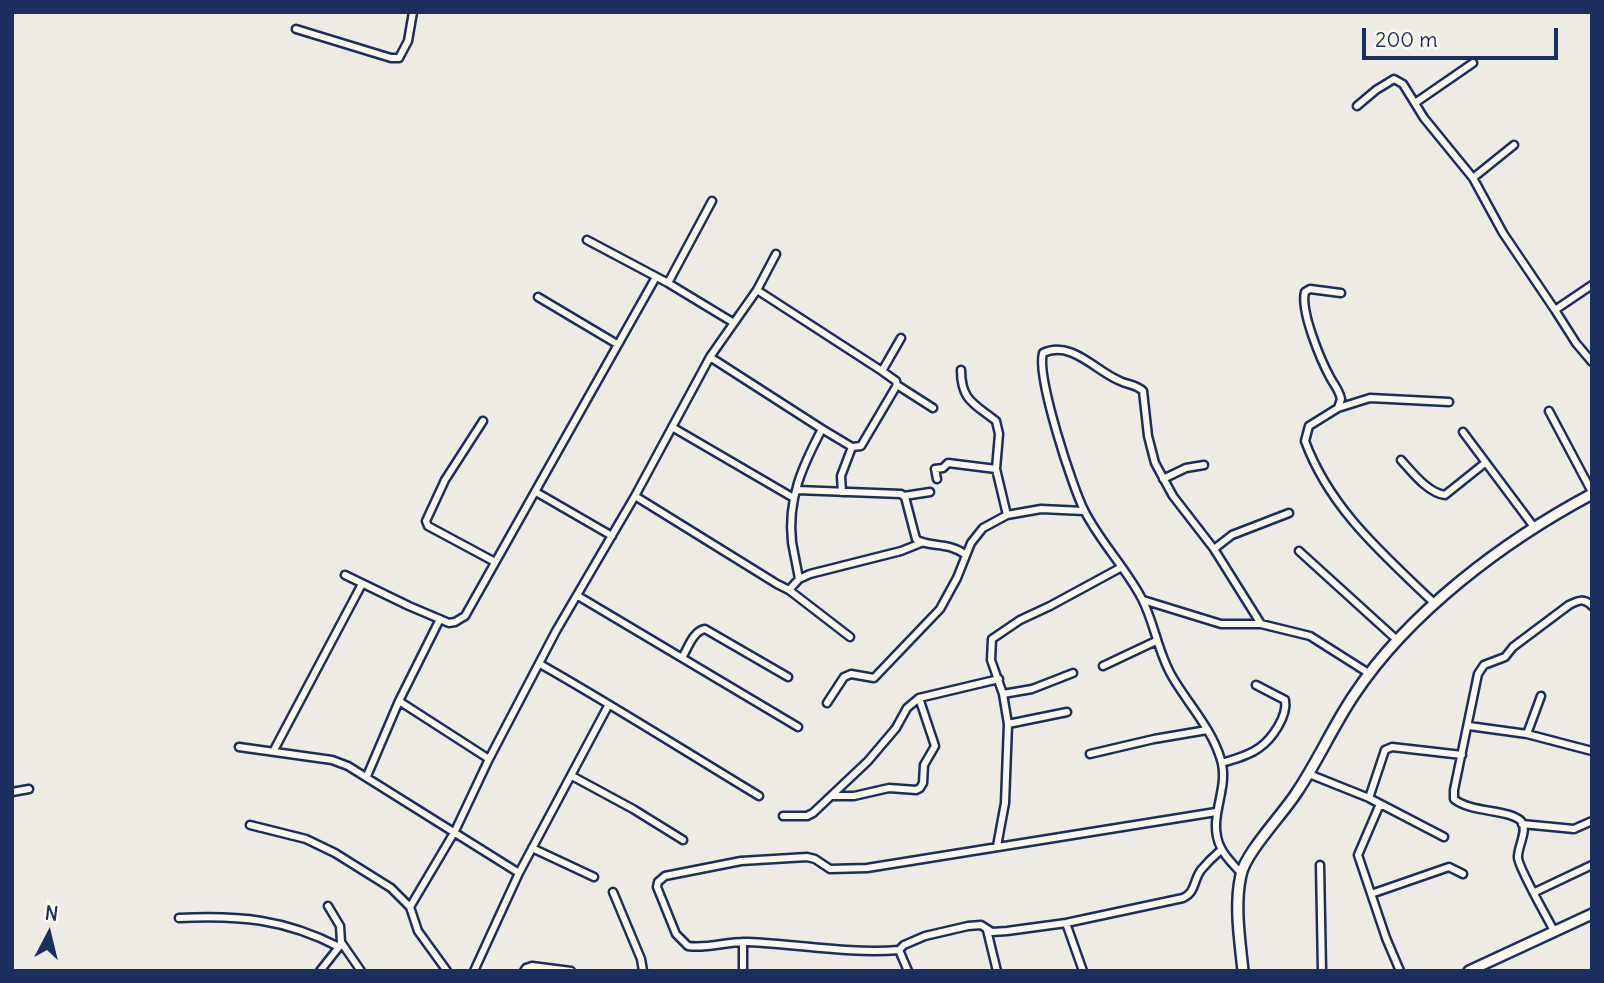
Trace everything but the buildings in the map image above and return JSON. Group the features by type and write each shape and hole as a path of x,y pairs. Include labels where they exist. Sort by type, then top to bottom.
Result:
{"street":[{"path":"296,29 398,58 408,41 413,12"},
{"path":"1415,103 1473,63"},
{"path":"1357,106 1394,79 1402,84 1448,150 1473,178 1503,233 1576,343 1592,362"},
{"path":"1473,178 1514,145"},
{"path":"668,283 712,201"},
{"path":"587,240 668,283 734,323"},
{"path":"410,907 455,831 489,759 556,631 635,496 710,356 757,290 776,254"},
{"path":"345,575 440,619 455,622 465,616 656,277"},
{"path":"1555,310 1592,285"},
{"path":"1338,408 1339,391 1320,355 1303,307 1305,292 1310,289 1340,293"},
{"path":"757,290 882,371 896,381 897,385 933,408"},
{"path":"538,297 617,344"},
{"path":"882,371 901,338"},
{"path":"1241,873 1222,850 1216,836 1216,812 1222,790 1222,763 1207,730 1172,678 1143,600 1084,511 1060,440 1043,375 1043,353 1049,350 1075,353 1118,380 1143,391 1148,436 1155,463 1173,496 1214,549 1261,624"},
{"path":"710,356 852,447 861,446 897,385"},
{"path":"961,370 961,382 968,399 996,421 999,434 996,469 1007,515"},
{"path":"1434,603 1348,518 1329,493 1305,441 1309,426 1338,408 1370,398 1449,402"},
{"path":"1244,971 1239,896 1241,873 1252,853 1309,774 1333,729 1370,674 1397,640 1434,603 1534,527 1592,493 1549,411"},
{"path":"483,421 445,480 426,521 428,526 495,562"},
{"path":"672,427 792,497"},
{"path":"799,579 792,541 792,497 797,490 808,453 822,429"},
{"path":"1463,432 1534,527"},
{"path":"842,492 841,476 852,447"},
{"path":"1401,460 1420,480 1440,495 1445,495 1485,463"},
{"path":"937,479 935,469 943,468 948,463 996,469"},
{"path":"1164,479 1186,468 1204,465"},
{"path":"797,490 897,493 904,496 930,492"},
{"path":"536,492 612,536"},
{"path":"635,496 789,590 850,637"},
{"path":"904,496 913,531 921,543"},
{"path":"827,703 844,677 851,674 874,678 940,609 975,536 983,528 1007,515 1041,509 1084,511"},
{"path":"1214,549 1232,535 1289,513"},
{"path":"789,590 799,579 921,543 943,544 957,548 966,555"},
{"path":"1299,551 1397,640"},
{"path":"997,846 1005,803 1008,724 1003,694 991,660 992,639 1020,620 1120,568"},
{"path":"274,750 362,584"},
{"path":"578,596 798,727"},
{"path":"1143,600 1221,624 1261,624 1310,636 1370,674"},
{"path":"1554,931 1518,861 1524,830 1519,820 1464,806 1454,799 1478,674 1484,665 1505,657 1513,647 1569,605 1579,600 1587,601 1592,606"},
{"path":"367,776 399,701 440,619"},
{"path":"682,658 696,634 700,629 705,629 788,677"},
{"path":"1103,666 1156,640"},
{"path":"541,664 759,796"},
{"path":"1003,694 1032,689 1073,673"},
{"path":"783,816 807,816 831,796 868,761 896,728 907,708 919,698 999,679"},
{"path":"1222,763 1261,747 1286,712 1285,700 1256,685"},
{"path":"1527,734 1541,696"},
{"path":"831,796 843,797 889,788 920,788 924,765 934,746 919,698"},
{"path":"399,701 489,759"},
{"path":"474,971 519,873 608,706"},
{"path":"1008,724 1067,712"},
{"path":"1469,726 1527,734 1592,751"},
{"path":"1090,754 1207,730"},
{"path":"239,747 332,760 367,776 519,873"},
{"path":"1369,798 1385,750 1392,747 1462,755"},
{"path":"1309,774 1369,798 1444,837"},
{"path":"572,776 683,840"},
{"path":"12,792 29,789"},
{"path":"1380,804 1358,855 1400,971"},
{"path":"997,971 987,930 981,925 941,931 904,945 900,950 870,953 800,944 743,942 694,947 683,942 676,934 657,887 658,882 665,876 741,861 807,857 830,869 841,870 919,861 997,846 1216,812"},
{"path":"1522,824 1574,829 1592,821"},
{"path":"250,825 306,839 335,853 391,888 410,907 418,931 447,971"},
{"path":"532,848 594,877"},
{"path":"987,930 1007,931 1066,923 1190,895 1199,872 1222,850"},
{"path":"1320,865 1322,971"},
{"path":"1535,892 1592,865"},
{"path":"1371,894 1449,867 1463,874"},
{"path":"613,892 643,971"},
{"path":"320,971 340,944 340,926 328,906"},
{"path":"1469,971 1592,914"},
{"path":"179,918 211,916 278,923 340,944 361,971"},
{"path":"1066,923 1083,971"},
{"path":"743,942 743,971"},
{"path":"900,950 908,971"},
{"path":"524,971 529,966 571,971"}]}
